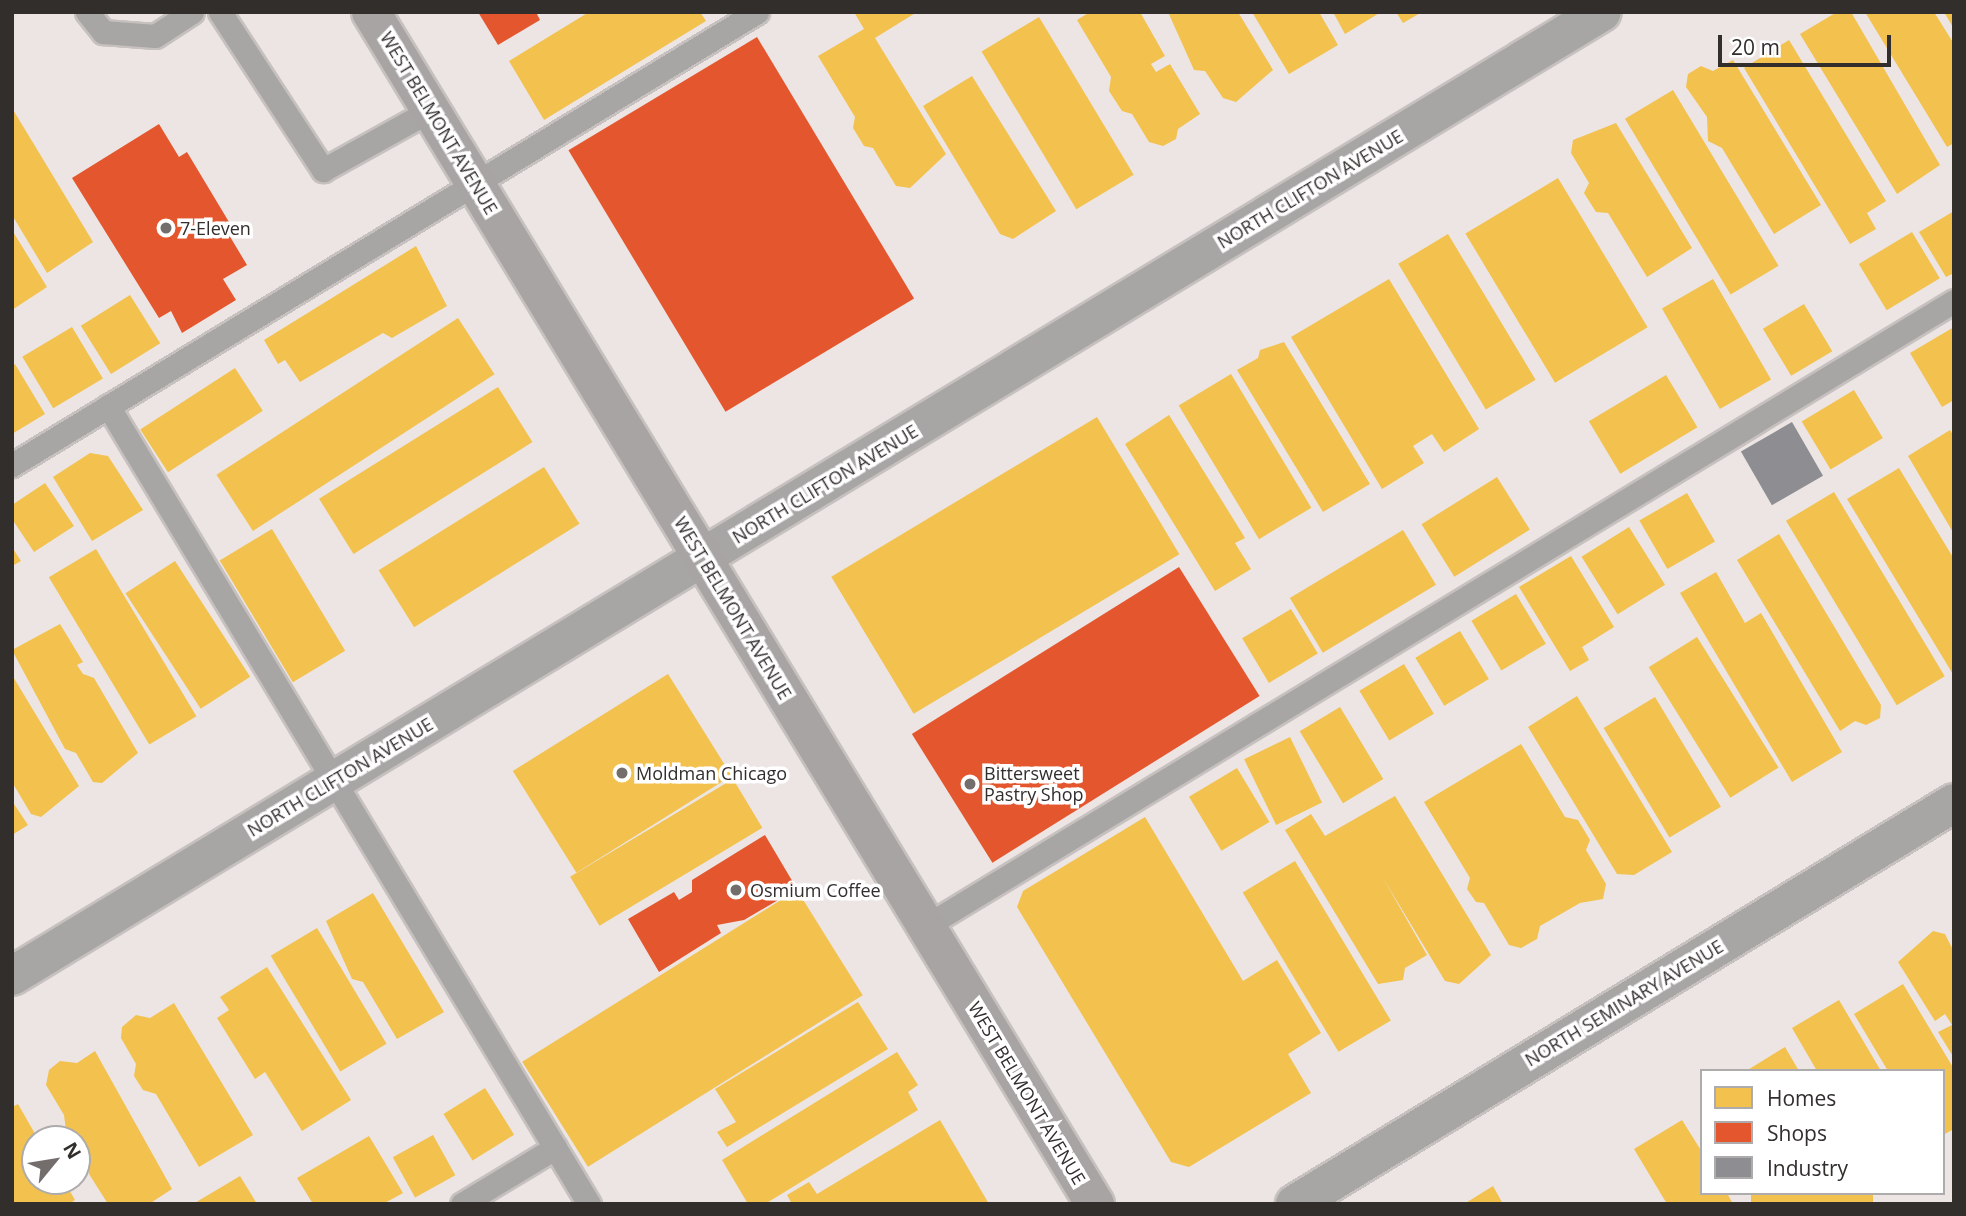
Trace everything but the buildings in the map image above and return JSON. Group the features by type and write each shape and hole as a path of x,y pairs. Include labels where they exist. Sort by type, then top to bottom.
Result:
{"main road":[{"name":"WEST BELMONT AVENUE","path":"371,12 1095,1204"}],"street":[{"name":"NORTH CLIFTON AVENUE","path":"12,976 1602,12"},
{"name":"NORTH SEMINARY AVENUE","path":"1295,1204 1954,803"}],"lane":[{"path":"87,12 103,32 155,36 192,12"},
{"path":"220,12 323,170 431,110"},
{"path":"12,465 757,12"},
{"path":"926,926 1954,301"},
{"path":"108,407 589,1204"},
{"path":"462,1204 555,1148"}],"place":[{"name":"7-Eleven","path":"166,228"},
{"name":"Moldman Chicago","path":"622,773"},
{"name":"Bittersweet Pastry Shop","path":"970,784"},
{"name":"Osmium Coffee","path":"736,890"}]}
